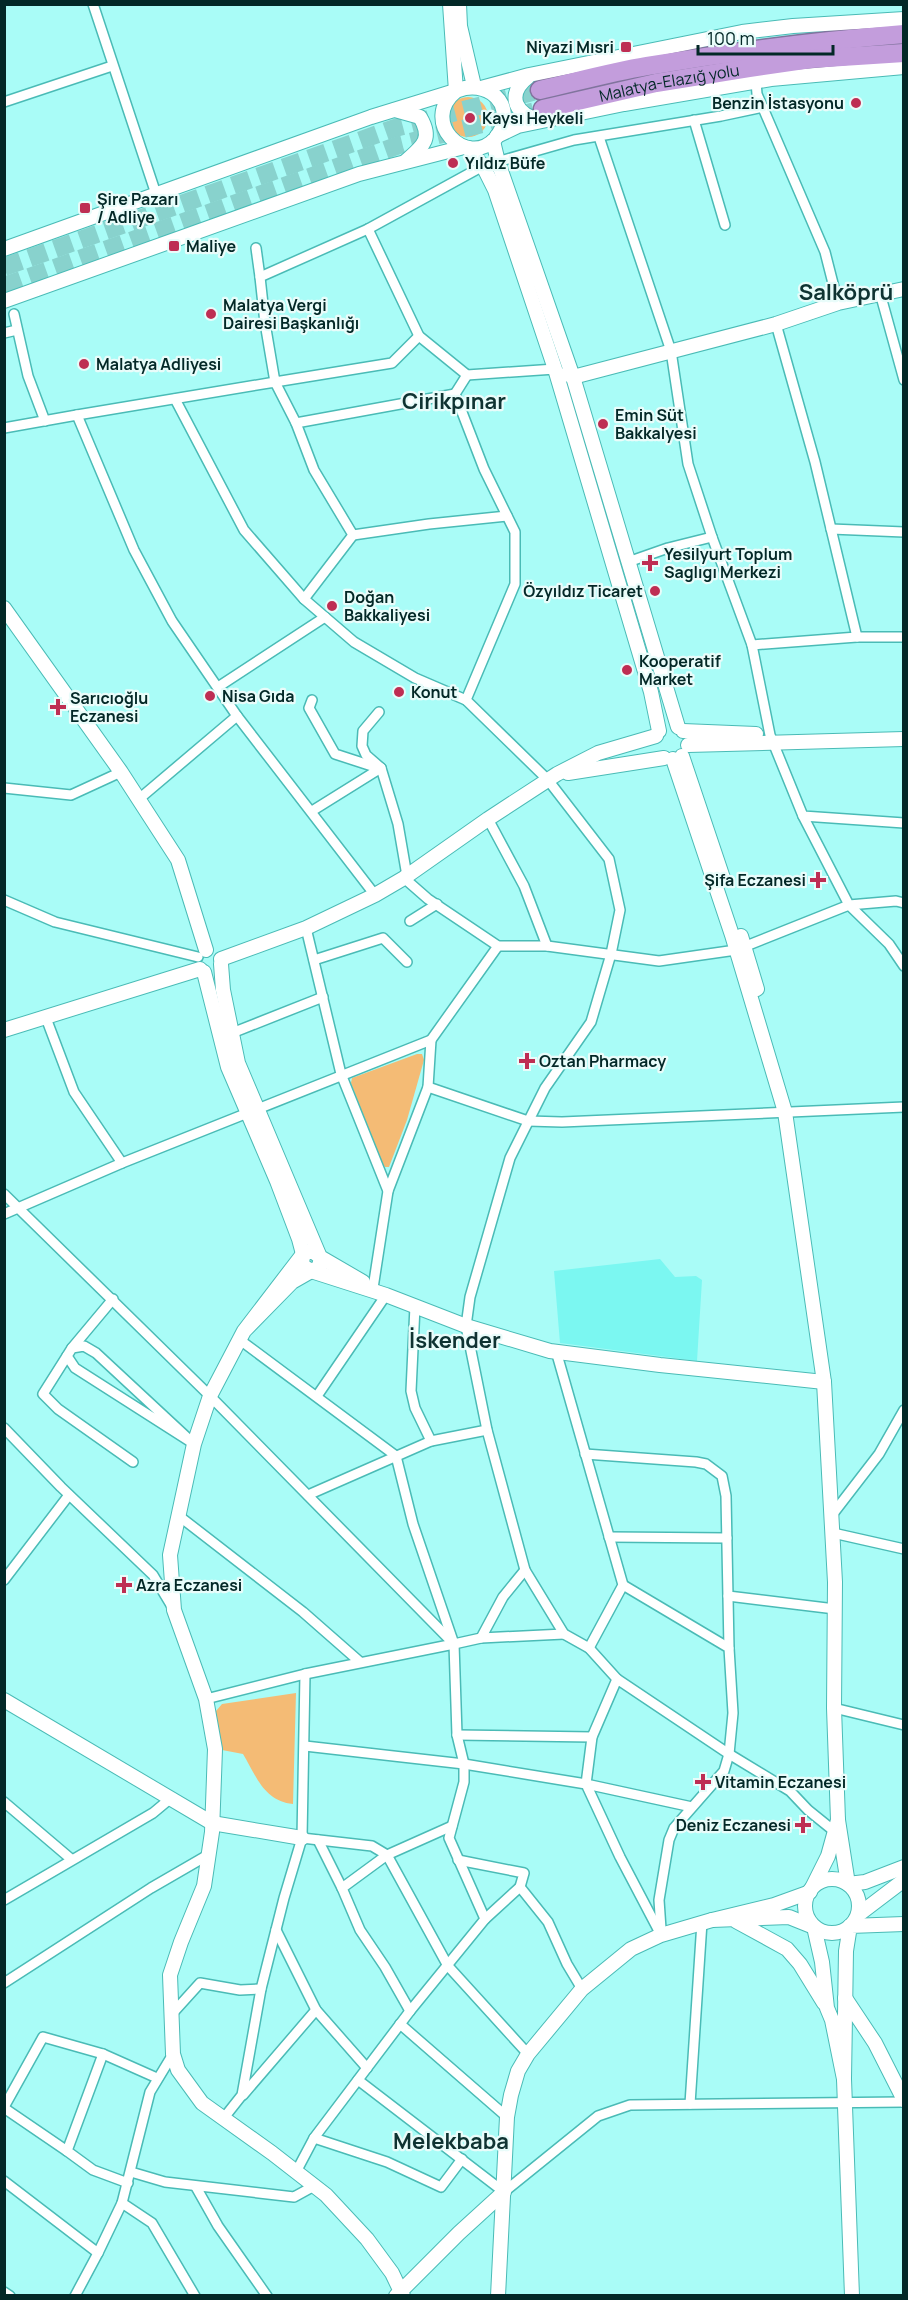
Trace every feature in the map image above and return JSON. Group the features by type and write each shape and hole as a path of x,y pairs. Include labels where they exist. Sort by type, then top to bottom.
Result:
{"highway":[{"path":"534,83 729,53 903,34"},
{"name":"Malatya-Elazığ yolu","path":"544,115 656,83 811,59 903,53"}],"main road":[{"path":"450,4 456,91 445,104 442,119 444,130 450,138 466,147 483,166 495,190 555,369 651,692 657,734 656,751 677,754"},
{"path":"459,4 460,26 477,87 492,94 499,101 503,111 503,124 495,139 498,162 573,377 680,729 686,735 677,754 732,934 740,948 789,1112 824,1382 833,1533 836,1826 848,1884 858,1899 846,1951 845,1997 844,2103 852,2295"},
{"path":"4,249 395,110 456,91 477,87 534,83 742,32 793,26 903,19"},
{"path":"534,83 519,84 516,91 516,101 520,110 530,119 756,82 903,67"},
{"path":"395,110 420,117 427,133 424,144 405,162"},
{"path":"4,301 359,174 466,147 477,148 544,115"},
{"path":"555,369 573,377 776,324 838,303 903,289"},
{"path":"4,608 140,799 178,860 228,1067 253,1111 320,1257 320,1266 292,1282 242,1336"},
{"path":"202,962 214,972 220,961 306,928 375,895 406,877 488,819 553,777 598,753 657,734 668,726 771,738 903,739"},
{"path":"553,777 771,738"},
{"path":"4,1030 46,1018 202,962 216,952 220,961 223,990 238,1063 303,1254 302,1265 311,1271 379,1291 466,1326 556,1352 824,1382"},
{"path":"379,1291 312,1251 303,1254 242,1336 210,1396 194,1444 170,1555 174,1610 206,1699 215,1749 212,1823 204,1886 170,1975 173,2054 178,2070 202,2103 326,2195 367,2239 392,2273 400,2294 459,2233 504,2192"},
{"path":"4,1700 212,1823 302,1838"},
{"path":"827,2008 822,1962 814,1927 807,1914 806,1906 811,1890 828,1856 836,1826"},
{"path":"498,2295 507,2117 511,2095 518,2071 528,2054 582,1989 631,1949 661,1935 774,1905 811,1890 826,1880 834,1879 848,1884 865,1882 903,1868"},
{"path":"707,1921 789,1917 814,1927 837,1932 903,1880"},
{"path":"854,1920 903,1924"},
{"path":"736,1921 787,1948 800,1964 832,2020 844,2079"},
{"path":"845,1997 875,2043 903,2101"}],"street":[{"path":"93,4 156,194"},
{"path":"4,102 112,66"},
{"path":"756,82 757,94 825,252 838,303"},
{"path":"260,277 368,229 483,166 574,140 763,107"},
{"path":"694,120 725,225"},
{"path":"599,137 671,351 688,464 752,645 771,738 804,816 849,905 889,944 903,966"},
{"path":"368,229 419,336 467,375 555,369"},
{"path":"256,248 275,382 296,423 314,470 353,535"},
{"path":"880,293 903,381"},
{"path":"14,314 28,376 45,421"},
{"path":"776,324 815,462 857,637"},
{"path":"4,333 17,330"},
{"path":"4,428 392,363 419,336"},
{"path":"296,423 455,394 467,375"},
{"path":"455,394 484,469 515,532 515,584 466,700"},
{"path":"175,399 244,530 304,599 364,648 415,678 466,700 553,777 609,859 620,910 611,954 591,1022 545,1088 510,1158 470,1297 466,1326 487,1430 525,1570 564,1634 589,1648 617,1679 729,1754 790,1791 808,1810 836,1826"},
{"path":"77,415 134,550 172,621 237,716 375,895"},
{"path":"304,599 353,535 507,516"},
{"path":"831,529 903,531"},
{"path":"628,562 668,548 712,537"},
{"path":"218,687 325,616"},
{"path":"752,645 857,637 903,637"},
{"path":"312,700 309,708 335,754 381,768"},
{"path":"379,712 363,731 362,746 366,755 381,768 398,824 406,877 437,904 498,946 547,946 659,961 740,948 849,905 896,901 903,903"},
{"path":"140,799 237,716"},
{"path":"312,811 381,768"},
{"path":"4,788 71,795 121,772"},
{"path":"804,816 903,823"},
{"path":"488,819 524,886 547,946"},
{"path":"4,900 55,922 202,962"},
{"path":"410,921 437,904"},
{"path":"306,928 341,1074 388,1191"},
{"path":"314,960 383,938 407,962"},
{"path":"317,1396 379,1291 388,1191 428,1087 431,1040 498,946"},
{"path":"232,1032 323,997"},
{"path":"46,1018 74,1092 122,1163"},
{"path":"4,1214 122,1163 431,1040"},
{"path":"428,1087 528,1121 562,1122 903,1107"},
{"path":"4,1194 113,1299 454,1644"},
{"path":"113,1299 70,1352 43,1394 58,1409 133,1462"},
{"path":"415,1306 411,1391 415,1408 431,1442"},
{"path":"242,1336 396,1456 413,1524 454,1644 457,1735 464,1764 464,1782 449,1838 485,1919"},
{"path":"70,1352 84,1346 96,1353 194,1444"},
{"path":"70,1352 75,1368 194,1444"},
{"path":"556,1352 623,1585 729,1648"},
{"path":"832,1515 879,1454 903,1410"},
{"path":"4,1428 69,1495 153,1575 174,1610"},
{"path":"308,1495 431,1442 487,1430"},
{"path":"585,1454 696,1462 715,1469 722,1476 726,1496 732,1713 729,1754 724,1771 674,1828 667,1845 659,1900 661,1935"},
{"path":"4,1580 69,1495"},
{"path":"179,1516 303,1612 360,1662"},
{"path":"833,1533 903,1549"},
{"path":"609,1538 727,1538"},
{"path":"482,1638 503,1597 525,1570"},
{"path":"589,1648 623,1585"},
{"path":"728,1596 835,1609"},
{"path":"206,1699 305,1674 482,1638 564,1634"},
{"path":"242,2095 261,1989 302,1838 305,1674"},
{"path":"617,1679 592,1737 586,1784 620,1857 661,1935"},
{"path":"834,1708 903,1725"},
{"path":"457,1735 592,1737"},
{"path":"305,1746 464,1764 586,1784 692,1807"},
{"path":"4,1900 153,1813 171,1798"},
{"path":"4,1802 71,1860"},
{"path":"342,1888 387,1855 452,1826"},
{"path":"302,1838 372,1846 387,1855 448,1966 528,2054"},
{"path":"318,1840 360,1930 386,1967 410,2011"},
{"path":"4,1983 151,1888 208,1855"},
{"path":"296,2172 314,2138 410,2011 485,1919 520,1887 524,1873 458,1860"},
{"path":"520,1887 548,1922 567,1964 582,1989"},
{"path":"690,2104 707,1921"},
{"path":"276,1930 316,2010 367,2068"},
{"path":"171,2015 200,1983 240,1990 261,1989"},
{"path":"223,2119 316,2010"},
{"path":"400,2024 507,2117"},
{"path":"128,2183 93,2170 4,2107 43,2037 103,2054 156,2078"},
{"path":"67,2151 103,2054"},
{"path":"75,2295 99,2253 122,2203 150,2092 156,2078 173,2054"},
{"path":"358,2080 504,2192 598,2116 630,2105 903,2101"},
{"path":"314,2138 387,2162 441,2187 462,2159"},
{"path":"131,2172 165,2182 196,2187 294,2197 314,2186"},
{"path":"4,2181 99,2253"},
{"path":"196,2187 218,2226 267,2295"},
{"path":"122,2203 152,2223 195,2295"},
{"path":"4,2292 10,2295"}],"shaded area":[{"path":"468,97 482,103 488,117 482,131 468,137 454,131 448,117 454,103"},
{"path":"422,1054 424,1060 407,1120 389,1167 385,1167 381,1162 351,1083 352,1078"},
{"path":"660,1259 675,1277 696,1276 702,1280 697,1361 560,1343 554,1271"},
{"path":"296,1693 293,1804 283,1802 268,1793 243,1754 222,1750 217,1731 216,1711 222,1704"}],"tunnel":[{"path":"4,267 395,128 540,90"},
{"path":"4,286 402,144 539,110"}],"place":[{"name":"Niyazi Mısri","path":"626,47"},
{"name":"Benzin İstasyonu","path":"856,103"},
{"name":"Kaysı Heykeli","path":"470,118"},
{"name":"Yıldız Büfe","path":"453,163"},
{"name":"Şire Pazarı / Adliye","path":"85,208"},
{"name":"Maliye","path":"174,246"},
{"name":"Malatya Vergi Dairesi Başkanlığı","path":"211,314"},
{"name":"Malatya Adliyesi","path":"84,364"},
{"name":"Emin Süt Bakkalyesi","path":"603,424"},
{"name":"Yesilyurt Toplum Saglıgı Merkezi","path":"650,563"},
{"name":"Özyıldız Ticaret","path":"655,591"},
{"name":"Doğan Bakkaliyesi","path":"332,606"},
{"name":"Kooperatif Market","path":"627,670"},
{"name":"Konut","path":"399,692"},
{"name":"Nisa Gıda","path":"210,696"},
{"name":"Sarıcıoğlu Eczanesi","path":"58,707"},
{"name":"Şifa Eczanesi","path":"818,880"},
{"name":"Oztan Pharmacy","path":"527,1061"},
{"name":"Azra Eczanesi","path":"124,1585"},
{"name":"Vitamin Eczanesi","path":"703,1782"},
{"name":"Deniz Eczanesi","path":"803,1825"}],"district":[{"name":"Salköprü","path":"846,292"},
{"name":"Cirikpınar","path":"454,401"},
{"name":"İskender","path":"455,1340"},
{"name":"Melekbaba","path":"451,2141"}]}
